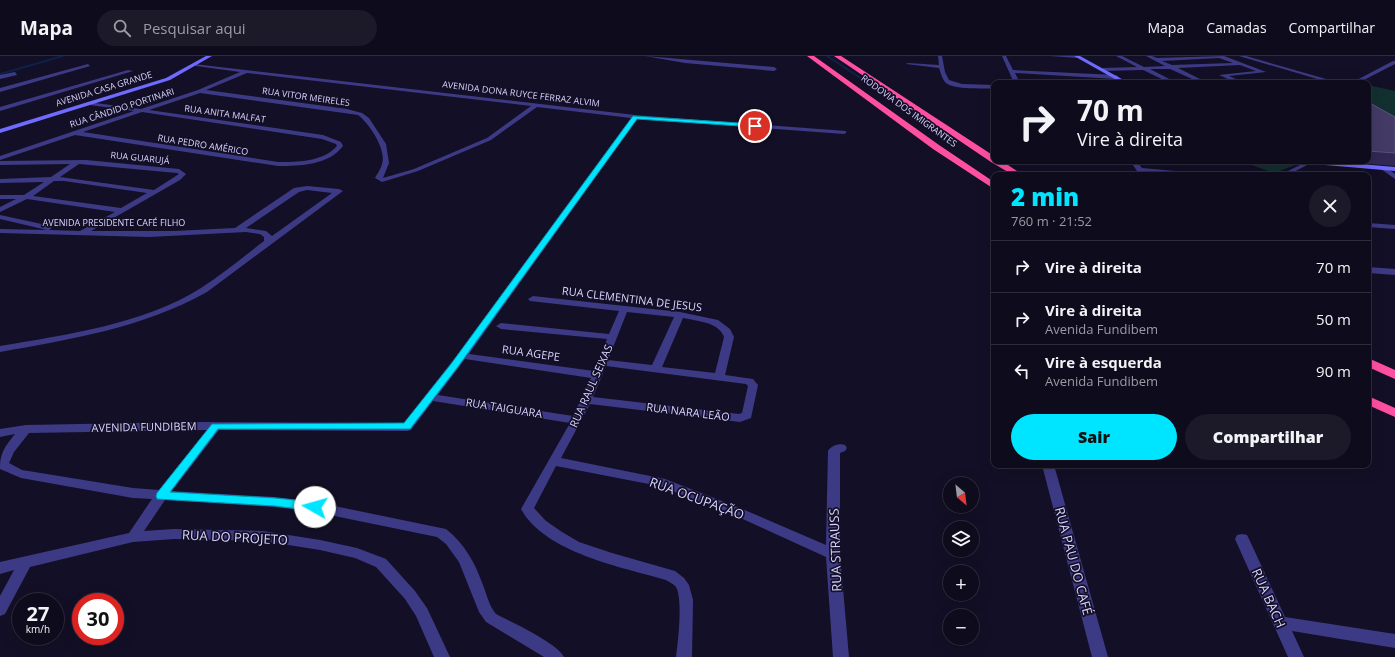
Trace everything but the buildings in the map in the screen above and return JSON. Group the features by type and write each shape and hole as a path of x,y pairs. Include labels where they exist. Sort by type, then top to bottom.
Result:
{"highway":[{"name":"RODOVIA DOS IMIGRANTES","path":"810,56 991,184"},
{"name":"RODOVIA DOS IMIGRANTES","path":"837,56 991,157"},
{"name":"RODOVIA DOS IMIGRANTES","path":"1001,164 1014,172"},
{"path":"1371,363 1395,375"},
{"path":"1371,402 1395,414"}],"main road":[{"name":"AVENIDA CASA GRANDE","path":"0,132 173,77 210,56"},
{"path":"1077,57 1121,80"},
{"path":"1331,164 1395,169"}],"street":[{"path":"647,56 774,69"},
{"path":"940,56 945,78 950,82 960,85 991,87"},
{"path":"1004,56 1016,80"},
{"path":"1052,56 1077,57"},
{"path":"1118,56 1168,80"},
{"path":"1148,56 1199,80"},
{"path":"1155,60 1219,56 1263,72 1222,75"},
{"path":"1241,56 1326,80"},
{"path":"1360,80 1395,62"},
{"path":"908,64 942,67"},
{"path":"1103,70 1239,64"},
{"path":"0,90 88,65"},
{"name":"AVENIDA DONA RUYCE FERRAZ ALVIM","path":"196,65 635,117 844,132"},
{"path":"1201,65 1234,80"},
{"name":"RUA CÂNDIDO PORTINARI","path":"0,158 200,91 248,70"},
{"path":"0,109 130,71"},
{"path":"1012,71 1116,77"},
{"path":"0,77 15,74"},
{"name":"RUA VITOR MEIRELES","path":"200,91 360,114 369,122 383,144 386,163 378,178 379,180 389,179 450,156 498,134 536,105"},
{"name":"RUA ANITA MALFAT","path":"90,103 323,138 339,142 340,146 338,149 328,155"},
{"name":"AVENIDA FUNDIBEM","path":"0,433 26,429 216,426 406,427 462,356 635,117"},
{"name":"RUA PEDRO AMÉRICO","path":"75,133 268,164 304,163 328,155"},
{"path":"0,210 26,197 78,162"},
{"name":"RUA GUARUJÁ","path":"0,163 78,162 179,171 183,174 178,179 120,210 82,233"},
{"path":"1288,172 1302,164"},
{"path":"1383,168 1395,177"},
{"path":"0,181 53,179 72,180 154,192"},
{"path":"0,348 90,333 164,310 204,290 268,242 337,194 338,190 307,188 297,190 237,230"},
{"path":"0,197 26,197 120,210"},
{"path":"0,217 70,233"},
{"path":"1371,225 1395,227"},
{"name":"AVENIDA PRESIDENTE CAFÉ FILHO","path":"0,231 133,234 237,230 262,232 268,236 268,242"},
{"path":"1371,270 1395,272"},
{"name":"RUA CLEMENTINA DE JESUS","path":"533,299 680,315 716,322 727,331 729,337 720,376"},
{"name":"RUA RAUL SEIXAS","path":"624,309 577,420 554,460 540,480 527,509 543,527 569,543 598,554 670,575 678,580 682,586 685,605 684,657"},
{"path":"656,369 680,315"},
{"path":"501,326 612,338"},
{"name":"RUA AGEPE","path":"462,356 596,375"},
{"path":"602,362 720,376"},
{"name":"RUA NARA LEÃO","path":"585,400 740,418 745,417 753,385 752,382 720,376"},
{"name":"RUA TAIGUARA","path":"431,397 577,420"},
{"path":"133,537 161,496 216,426"},
{"path":"26,429 9,450 2,465 10,470 133,493 161,496 275,502 315,507 441,533 448,538 464,557 486,612 491,618 556,657"},
{"name":"RUA STRAUSS","path":"841,448 834,451 833,554 841,657"},
{"name":"RUA OCUPAÇÃO","path":"554,460 661,482 736,511 833,554"},
{"name":"RUA PAU DO CAFÉ","path":"1049,468 1100,657"},
{"name":"RUA DO PROJETO","path":"0,568 133,537 181,534 263,536 320,544 357,553 381,563 410,595 422,612 442,657"},
{"name":"RUA BACH","path":"1242,539 1296,657"},
{"path":"0,610 25,563"},
{"path":"1280,623 1395,641"}],"green space":[{"path":"1371,86 1395,91 1395,128 1371,116"},
{"path":"1248,164 1298,164 1277,172 1271,172"}],"waterway":[{"path":"0,74 63,56"},
{"path":"827,56 932,125"}],"route":[{"path":"315,507 275,502 161,496 216,426 406,427 416,417 454,366 635,117 755,126"}]}
